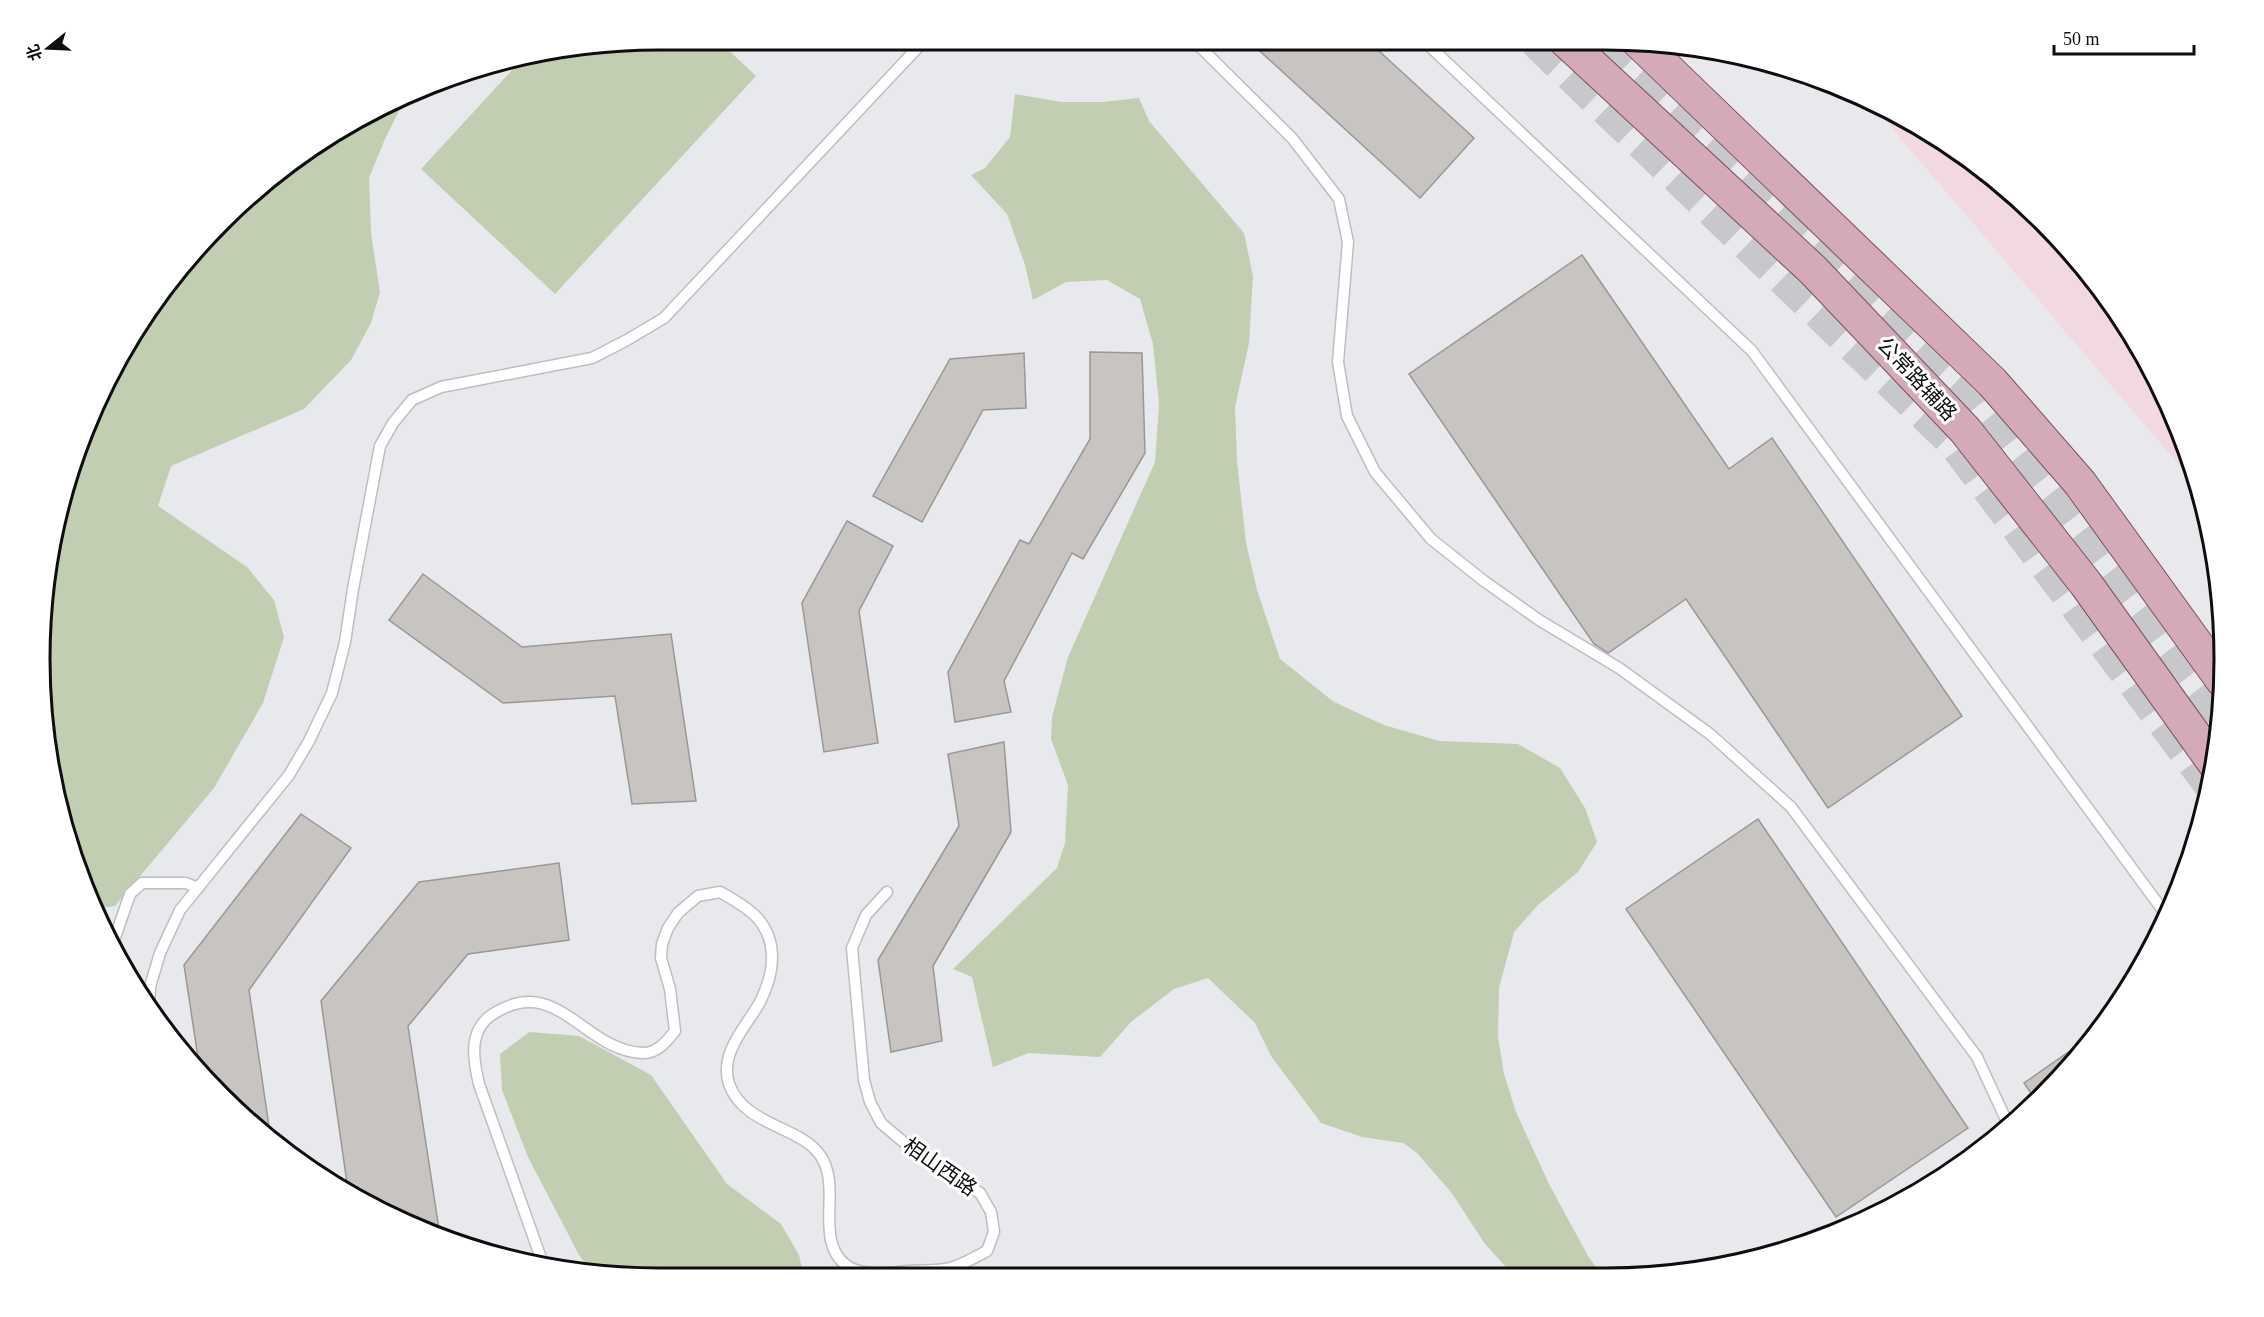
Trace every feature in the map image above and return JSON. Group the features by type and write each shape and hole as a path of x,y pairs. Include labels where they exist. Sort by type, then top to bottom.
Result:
{"main road":[{"name":"公常路辅路","path":"1576,50 1813,270 1965,430 2086,584 2207,753"},
{"path":"1649,51 1992,382 2080,483 2214,668"}],"lane":[{"path":"150,993 170,931 180,910 289,775 309,741 332,693 345,642 380,446 393,423 412,400 441,387 592,358 664,318 915,50"},
{"path":"1203,50 1292,138 1338,199 1348,242 1338,362 1347,416 1375,472 1431,539 1530,614 1619,668 1710,734 1791,807 1977,1057 2005,1118"},
{"path":"1434,50 1752,351 2161,908"},
{"path":"116,935 130,894 142,883 186,883 198,888"},
{"name":"相山西路","path":"540,1256 479,1084 474,1062 474,1047 478,1030 488,1017 506,1006 525,1001 538,1001 626,1051 645,1054 663,1046 675,1031 670,989 661,958 662,944 668,928 678,913 698,896 720,892 750,909 767,931 772,946 772,971 760,1001 733,1043 728,1063 729,1083 739,1101 751,1112 808,1144 819,1154 826,1168 829,1185 831,1240 836,1254 851,1268"},
{"name":"相山西路","path":"887,892 866,915 852,948 864,1080 870,1102 881,1123 907,1145 980,1193 991,1212 994,1232 987,1251 951,1268"}],"shaded area":[{"path":"1881,115 1944,152 1976,175 2036,228 2063,257 2089,288 2133,354 2168,425 2185,471"}],"green space":[{"path":"728,50 756,76 555,294 421,169 515,67 579,55 619,51"},
{"path":"1015,94 1061,102 1102,102 1139,98 1149,121 1244,233 1253,276 1249,343 1235,407 1237,461 1246,543 1257,590 1280,659 1334,702 1384,725 1439,741 1518,744 1560,768 1585,808 1597,842 1578,872 1538,905 1514,932 1499,988 1498,1036 1504,1074 1516,1112 1549,1184 1597,1268 1507,1268 1485,1244 1451,1192 1416,1152 1403,1143 1362,1137 1321,1123 1271,1056 1255,1023 1208,978 1174,989 1131,1022 1100,1057 1029,1053 993,1067 972,977 953,969 1057,868 1065,843 1068,785 1051,739 1052,717 1068,657 1155,462 1159,404 1153,344 1140,299 1107,280 1066,282 1033,300 1025,265 1007,214 971,175 985,168 1010,137"},
{"path":"401,107 369,178 371,233 380,292 371,323 351,360 304,409 171,466 158,506 247,567 274,600 284,637 263,703 214,788 115,906 103,908 70,816 61,777 51,698 51,619 55,579 70,501 82,463 112,389 131,354 175,288 201,257 228,228 288,175 354,131"},
{"path":"529,1032 579,1036 651,1075 727,1184 781,1224 799,1255 802,1268 658,1268 585,1263 528,1157 502,1090 500,1054"}],"building":[{"path":"1259,50 1378,50 1474,138 1420,198"},
{"path":"1582,255 1729,469 1772,438 1962,716 1828,808 1686,599 1608,653 1594,644 1409,374"},
{"path":"1090,352 1142,353 1145,453 1083,559 1072,553 1004,681 1011,712 955,722 948,672 1020,540 1029,544 1090,439"},
{"path":"1024,353 1026,408 983,410 922,522 873,496 950,359"},
{"path":"847,521 893,546 859,611 878,743 824,752 802,603"},
{"path":"423,574 522,647 671,634 696,801 632,804 615,696 503,703 389,620"},
{"path":"1004,742 1011,832 933,966 942,1041 891,1052 878,960 959,826 948,754"},
{"path":"301,814 351,848 249,990 269,1126 228,1089 198,1056 184,965"},
{"path":"1758,819 1968,1128 1836,1217 1626,909"},
{"path":"559,863 569,940 468,954 408,1026 439,1226 389,1205 347,1182 321,1001 419,882"},
{"path":"2071,1050 2031,1093 2024,1083"}],"tunnel":[{"path":"1544,50 1954,443 2203,776"},
{"path":"1614,50 1964,384 2212,704"}]}
